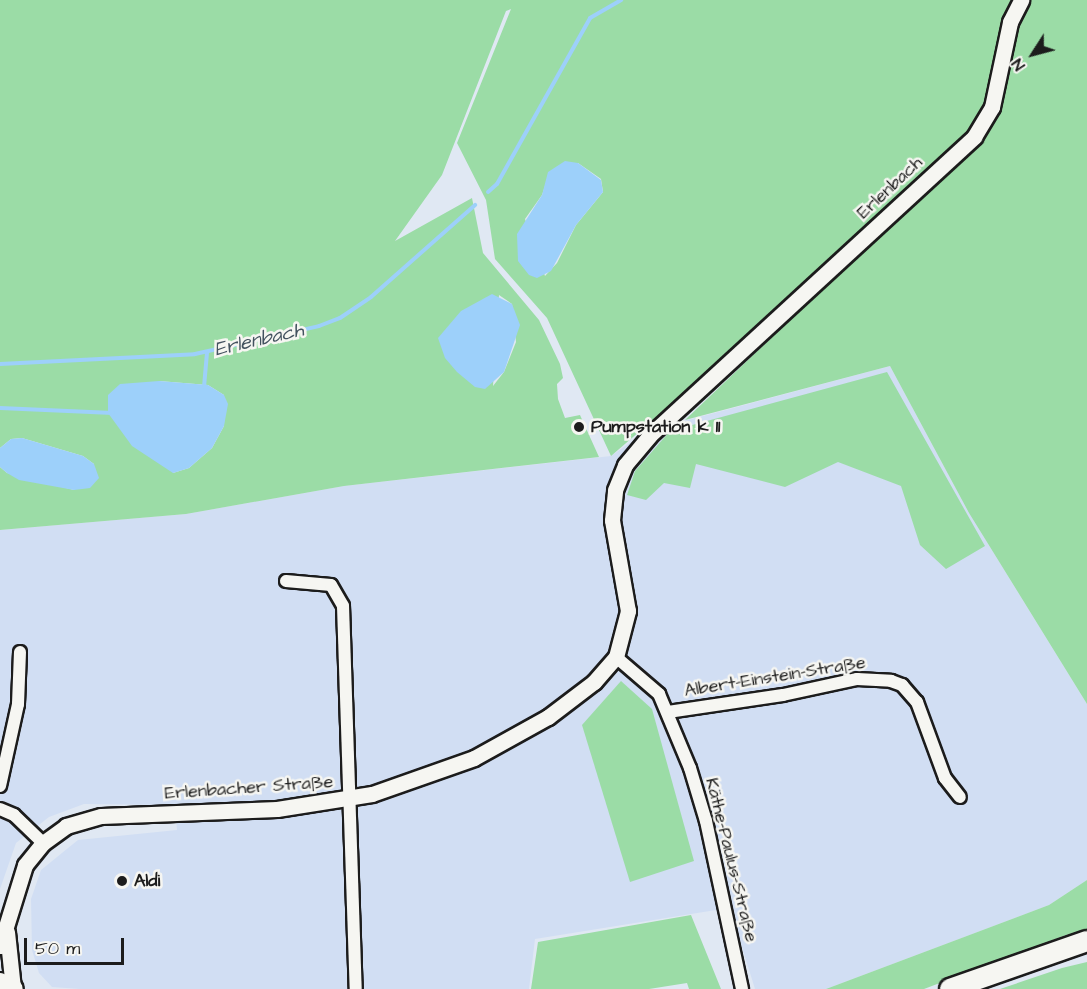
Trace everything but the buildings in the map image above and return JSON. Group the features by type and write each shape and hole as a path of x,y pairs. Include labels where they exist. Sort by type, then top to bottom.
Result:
{"main road":[{"path":"950,989 1087,941"},
{"path":"0,983 13,989"}],"street":[{"name":"Erlenbach","path":"616,657 628,611 612,520 618,482 641,444 975,137 992,107 1010,22 1021,0"},
{"path":"286,581 323,582 337,590 342,597 356,989"},
{"path":"0,786 18,704 20,652"},
{"name":"Käthe-Paulus-Straße","path":"616,657 645,678 668,712 706,821 742,989"},
{"name":"Erlenbacher Straße","path":"0,946 7,931 18,880 43,843 66,826 101,816 277,809 349,800 428,777 505,742 572,701 616,657"},
{"name":"Albert-Einstein-Straße","path":"668,712 783,695 857,679 891,681 902,686 917,702 945,778 960,797"},
{"path":"0,809 14,816 43,843"},
{"name":"Erlenbacher Straße","path":"7,931 13,989"}],"shaded area":[{"path":"890,366 969,513 1087,704 1087,880 1049,905 826,989 755,989 737,931 716,910 535,939 529,989 80,989 52,987 39,973 32,950 31,899 41,870 78,840 177,830 175,805 84,804 49,817 16,843 0,889 0,530 186,514 344,486 611,456 647,431"}],"green space":[{"path":"0,0 1013,0 999,32 989,99 969,133 720,362 611,456 547,318 495,259 486,200 457,143 511,9 506,11 442,175 395,241 472,198 483,253 539,320 560,364 563,378 557,384 558,399 565,418 580,415 599,457 344,486 186,514 0,530 0,467 7,473 74,490 94,464 83,456 22,438 11,439 0,448","holes":["578,163 601,179 603,192 576,225 557,263 545,276 525,219 542,195 547,180","499,295 512,304 516,342 504,372 493,386","159,381 208,385 224,395 224,426 212,448 189,468 173,473"]},
{"path":"1031,0 1087,0 1087,704 969,513 890,366 685,420 980,139 1023,10"},
{"path":"887,372 985,546 946,569 920,545 901,486 838,462 785,487 696,464 690,488 664,483 646,500 627,495 635,471 670,431"},
{"path":"621,681 652,709 694,861 630,882 582,725"},
{"path":"1087,880 1087,932 1066,935 924,989 826,989 1049,905"},
{"path":"691,915 721,989 689,989 687,983 649,989 531,989 538,942"},
{"path":"1087,962 1087,989 1000,989 1062,968"}],"water":[{"path":"565,161 578,163 601,180 603,192 576,225 551,271 537,278 529,275 518,261 517,234 542,195 548,172"},
{"path":"492,294 512,304 520,325 504,372 485,389 475,387 457,372 445,358 438,338 461,311"},
{"path":"159,381 208,385 224,395 228,404 224,426 212,448 189,468 173,473 132,446 108,413 108,395 120,384"},
{"path":"22,438 83,456 94,464 99,478 90,488 74,490 19,480 0,467 0,448 11,439"}],"waterway":[{"name":"Erlenbach","path":"488,192 497,184 590,18 621,0"},
{"name":"Erlenbach","path":"0,364 195,354 319,326 340,318 371,297 475,205"},
{"path":"204,387 207,352"},
{"path":"0,408 113,413"}],"place":[{"name":"Pumpstation k 11","path":"579,427"},
{"name":"Aldi","path":"122,881"}]}
